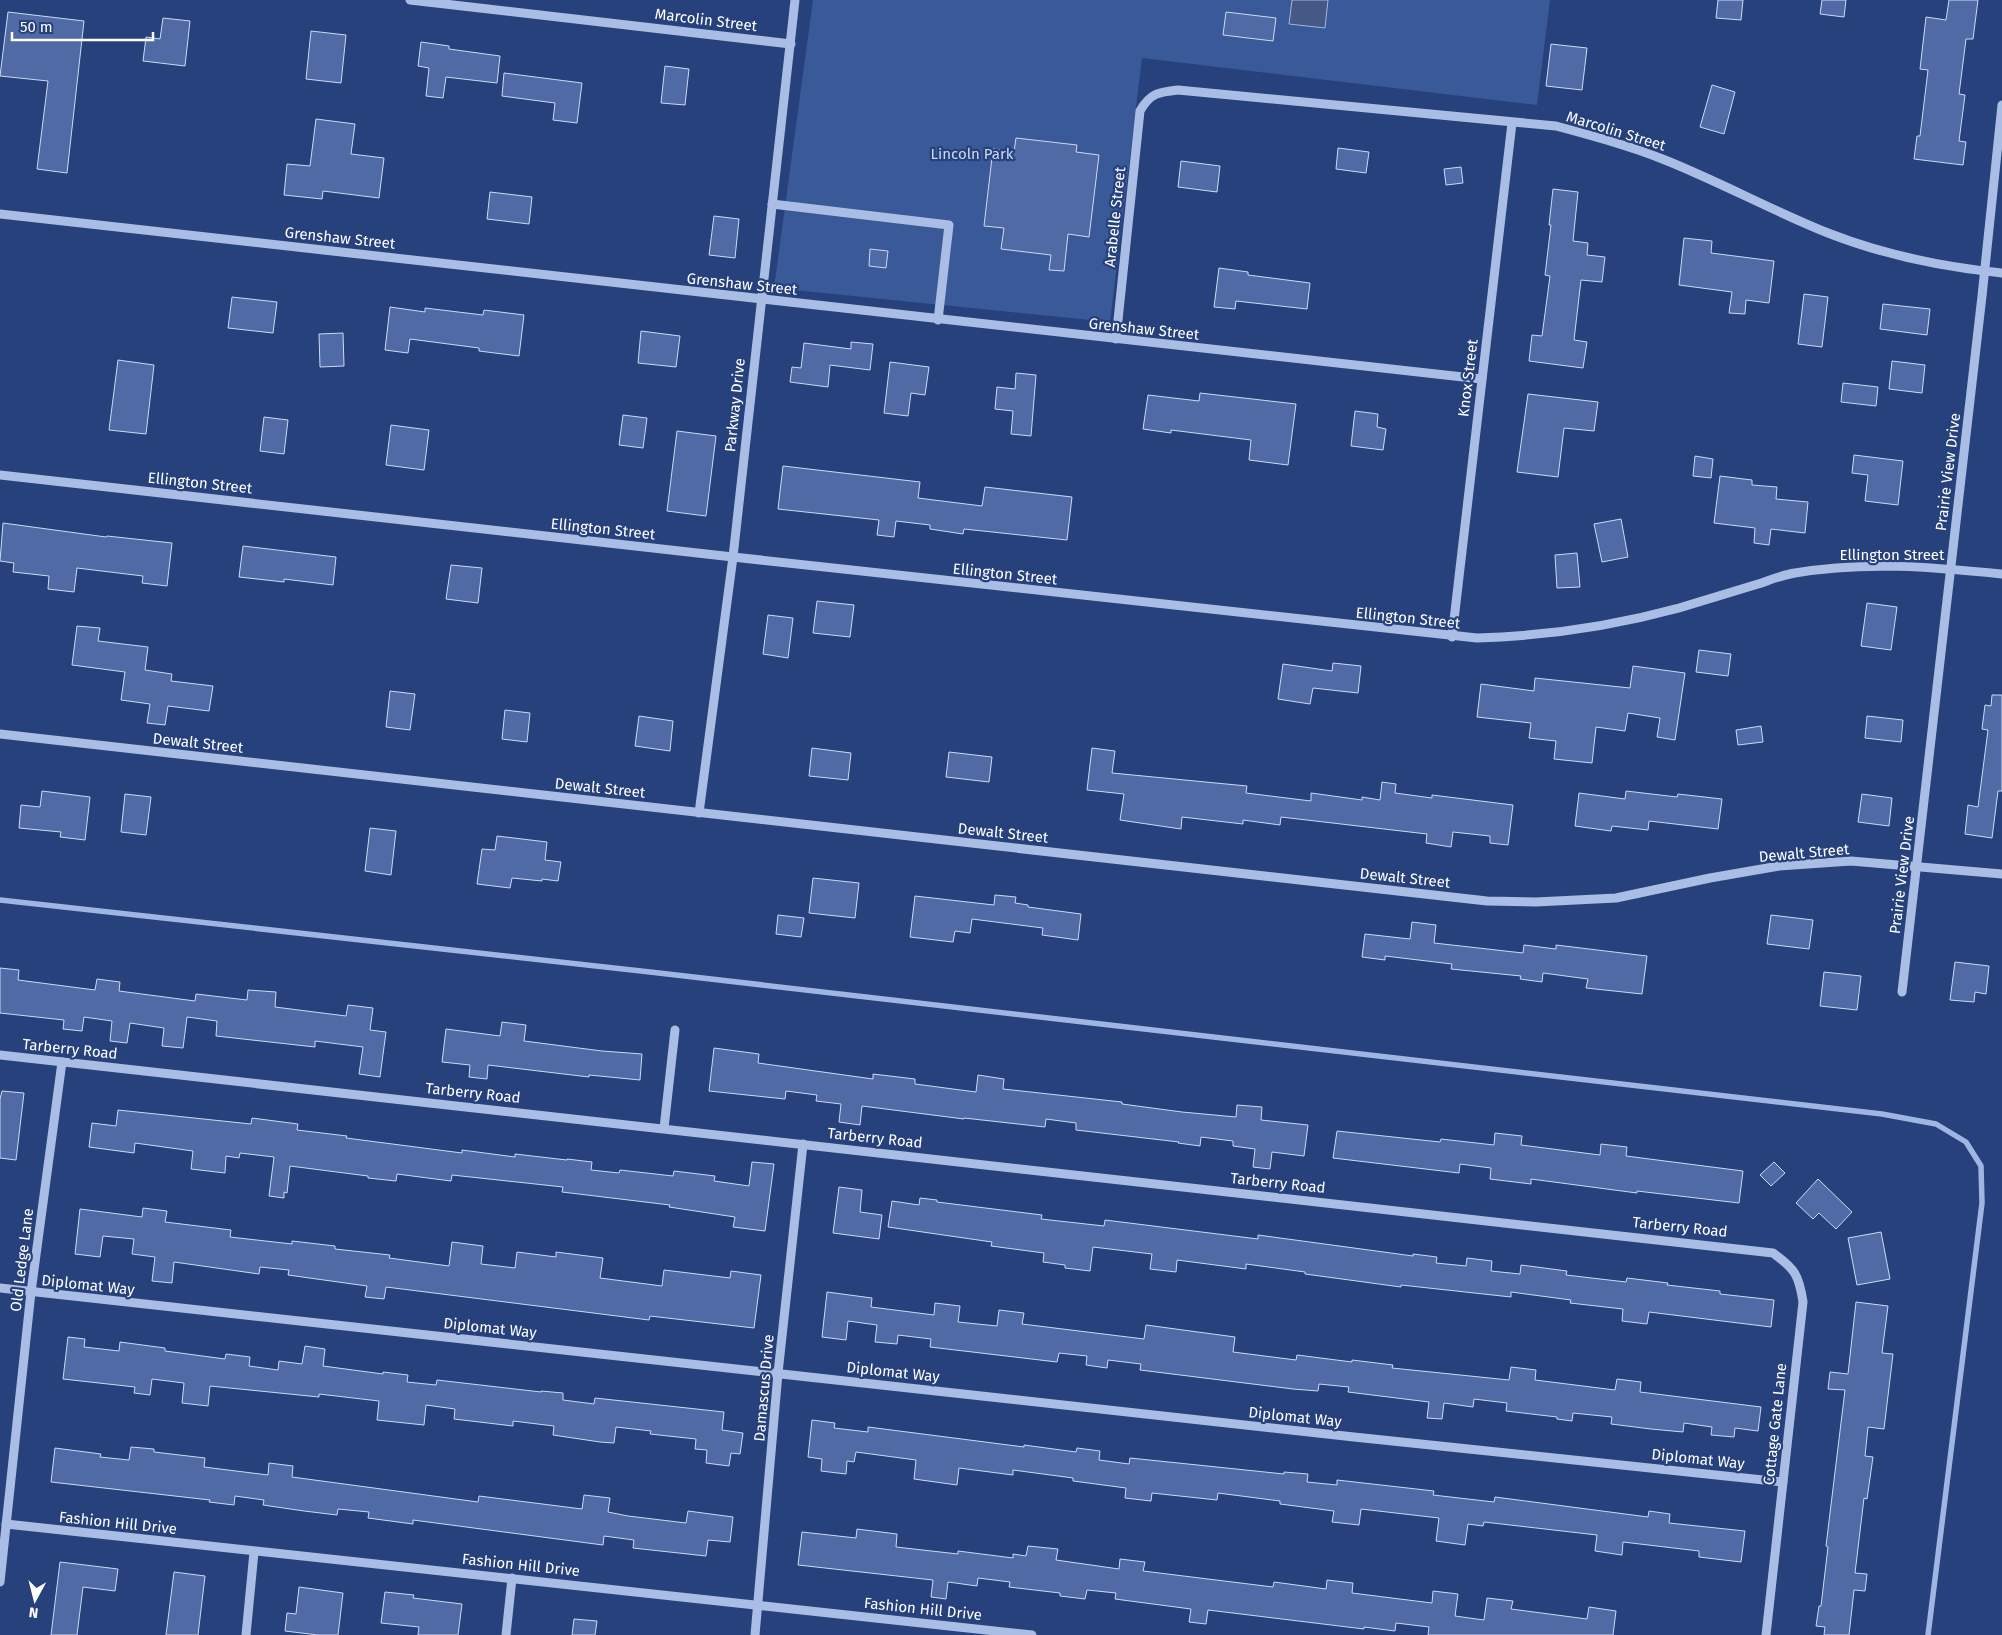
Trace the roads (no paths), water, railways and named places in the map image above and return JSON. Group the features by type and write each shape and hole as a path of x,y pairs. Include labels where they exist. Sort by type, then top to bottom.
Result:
{"street":[{"name":"Marcolin Street","path":"410,0 791,44"},
{"name":"Parkway Drive","path":"699,813 732,557 795,0"},
{"name":"Marcolin Street","path":"1146,100 1162,92 1178,90 1556,126 1602,138 1663,159 1829,233 1902,256 1957,268 2002,273"},
{"name":"Arabelle Street","path":"1116,339 1138,123 1140,111 1146,100"},
{"name":"Prairie View Drive","path":"1902,992 2002,105"},
{"name":"Knox Street","path":"1452,637 1512,123"},
{"path":"772,204 949,225 938,320"},
{"name":"Grenshaw Street","path":"0,214 1481,379"},
{"name":"Ellington Street","path":"0,474 1452,637 1519,637 1616,622 1677,608 1793,573 1859,565 1951,568 2002,574"},
{"name":"Dewalt Street","path":"0,734 1487,901 1536,902 1616,898 1710,878 1779,866 1851,862 2002,874"},
{"path":"664,1128 675,1030"},
{"name":"Tarberry Road","path":"0,1055 1747,1249"},
{"name":"Old Ledge Lane","path":"0,1582 31,1292 62,1062"},
{"name":"Damascus Drive","path":"754,1635 778,1373 803,1144"},
{"name":"Cottage Gate Lane","path":"1747,1249 1773,1253 1788,1264 1800,1281 1803,1302 1766,1635"},
{"name":"Diplomat Way","path":"0,1288 1344,1436 1783,1482"},
{"name":"Fashion Hill Drive","path":"6,1524 758,1605 999,1633 1032,1635"},
{"path":"246,1635 254,1552"},
{"path":"506,1635 512,1578"}],"waterway":[{"path":"0,900 650,972 1882,1114 1936,1124 1966,1142 1981,1166 1982,1203 1928,1635"}],"park label":[{"name":"Lincoln Park","path":"972,154"}]}
